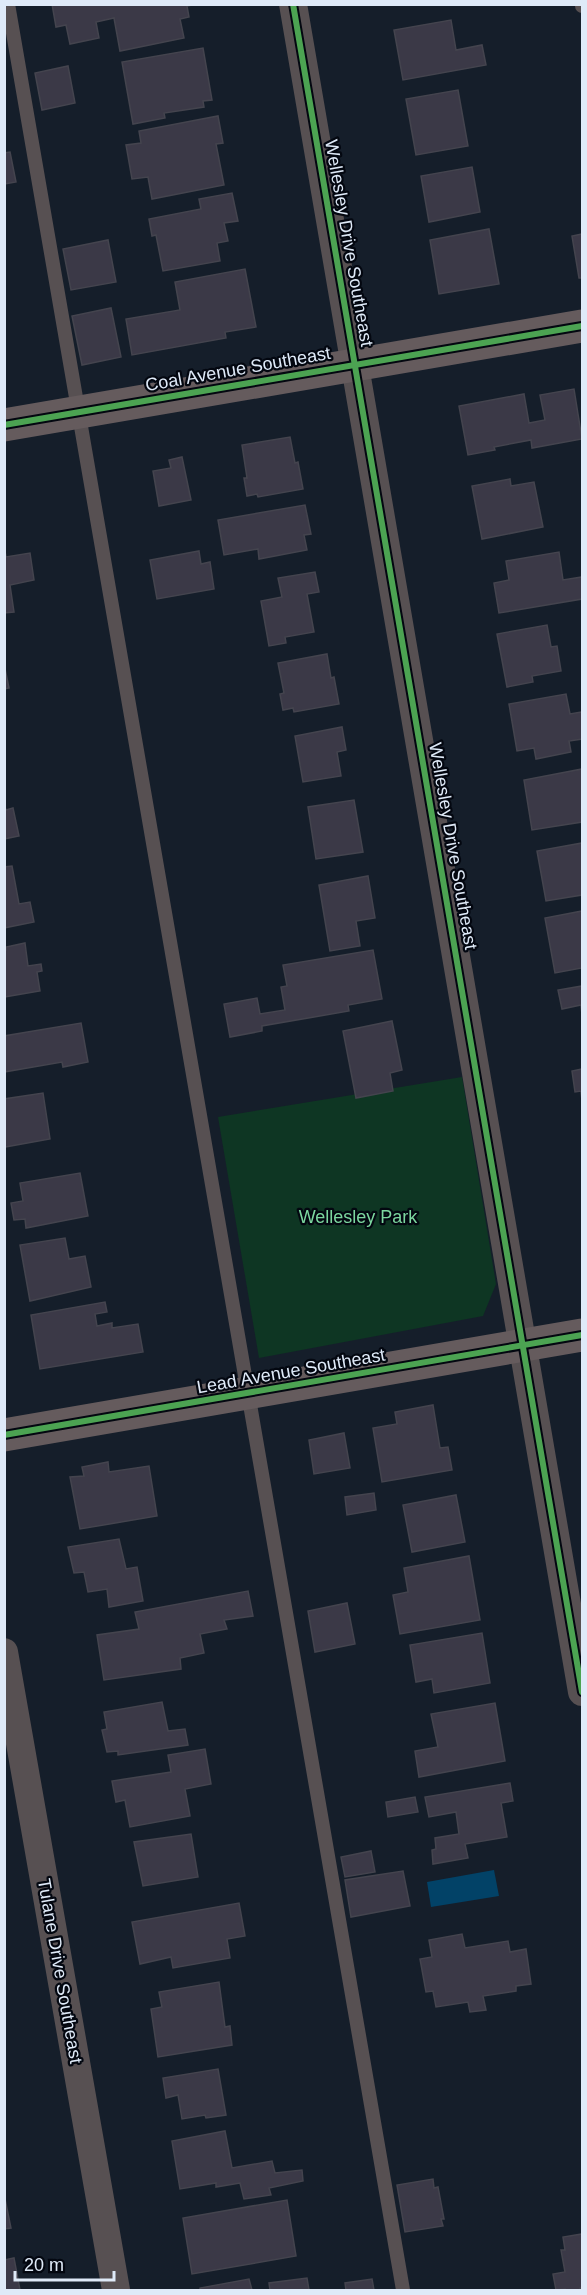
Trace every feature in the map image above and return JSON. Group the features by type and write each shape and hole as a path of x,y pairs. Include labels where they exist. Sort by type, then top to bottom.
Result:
{"main road":[{"name":"Coal Avenue Southeast","path":"4,425 582,326"},
{"name":"Lead Avenue Southeast","path":"4,1436 582,1335"}],"street":[{"name":"Wellesley Drive Southeast","path":"294,4 582,1692"},
{"name":"Tulane Drive Southeast","path":"4,1652 116,2290"}],"lane":[{"path":"8,4 403,2290"}],"green space":[{"name":"Wellesley Park","path":"462,1077 496,1284 483,1316 259,1358 218,1117"}],"water":[{"path":"494,1870 499,1896 431,1907 427,1882"}],"building":[{"path":"52,4 197,4 187,6 189,17 180,19 184,38 120,51 114,18 96,22 99,38 70,44 66,25 56,27"},
{"path":"451,20 456,50 482,45 486,65 403,80 394,30"},
{"path":"203,48 212,100 203,101 204,107 164,113 165,118 133,124 122,62"},
{"path":"68,66 75,103 42,110 35,73"},
{"path":"458,90 468,146 416,155 406,99"},
{"path":"218,116 223,143 216,144 224,185 152,199 148,177 132,179 126,145 141,143 139,131"},
{"path":"10,152 16,182 4,184 4,153"},
{"path":"472,167 480,212 429,222 421,176"},
{"path":"232,193 238,221 224,223 228,241 217,243 220,261 163,271 156,235 152,236 149,219 201,209 199,199"},
{"path":"489,229 499,284 439,294 430,240"},
{"path":"582,234 582,278 579,278 572,236"},
{"path":"108,240 116,282 71,290 63,249"},
{"path":"245,269 256,327 225,332 226,338 132,355 126,319 180,310 175,282"},
{"path":"111,308 121,357 82,365 72,316"},
{"path":"574,389 582,439 532,448 531,440 468,455 459,406 524,394 529,423 545,420 540,395"},
{"path":"290,437 303,489 258,497 257,494 247,496 242,445"},
{"path":"182,457 191,500 159,506 153,471 171,468 169,460"},
{"path":"510,479 511,486 534,482 543,527 482,539 472,486"},
{"path":"305,505 311,534 304,535 307,550 259,559 258,549 224,555 218,520"},
{"path":"5,551 6,557 30,553 34,580 10,585 14,612 4,613"},
{"path":"199,551 201,564 210,562 214,589 157,599 150,560"},
{"path":"559,552 563,580 582,577 582,599 499,613 494,583 509,580 506,561"},
{"path":"315,572 319,592 307,594 314,632 285,637 286,643 269,646 261,601 282,597 278,578"},
{"path":"547,625 551,647 557,646 561,671 532,676 533,682 507,687 497,634"},
{"path":"327,654 339,704 294,712 293,708 283,710 280,694 284,693 278,663"},
{"path":"4,664 9,688 4,689"},
{"path":"566,694 570,714 582,712 582,739 569,741 571,752 536,759 534,748 517,751 509,704"},
{"path":"342,727 346,750 337,752 341,776 303,782 295,736"},
{"path":"582,769 582,822 532,830 524,780"},
{"path":"354,800 363,852 316,859 308,807"},
{"path":"4,804 6,810 13,808 19,836 4,839"},
{"path":"582,843 582,895 546,901 537,851"},
{"path":"12,866 19,904 30,902 34,922 4,928 4,867"},
{"path":"368,876 375,918 356,921 360,946 330,951 319,885"},
{"path":"582,911 582,968 555,973 545,918"},
{"path":"25,943 28,966 41,964 42,971 37,972 40,991 4,997 4,950 6,947"},
{"path":"373,950 382,999 348,1005 349,1011 262,1026 262,1031 230,1037 224,1004 257,998 260,1014 285,1010 281,987 287,986 283,965"},
{"path":"582,986 582,1015 581,1005 562,1009 558,990"},
{"path":"392,1021 402,1070 390,1073 393,1091 356,1098 343,1031"},
{"path":"81,1023 88,1062 63,1067 62,1062 4,1072 4,1036"},
{"path":"582,1069 582,1101 581,1091 575,1092 572,1071"},
{"path":"43,1093 50,1139 5,1147 4,1099"},
{"path":"80,1173 88,1216 26,1228 25,1219 14,1220 11,1203 23,1201 20,1183"},
{"path":"65,1238 69,1259 85,1256 91,1287 30,1301 20,1245"},
{"path":"105,1302 107,1312 95,1314 97,1326 112,1323 112,1328 138,1324 143,1352 40,1369 31,1315"},
{"path":"433,1405 440,1448 448,1447 452,1470 382,1482 373,1428 397,1424 395,1412"},
{"path":"344,1433 350,1468 314,1474 309,1440"},
{"path":"108,1462 109,1472 149,1466 157,1516 80,1529 70,1477 84,1476 82,1467"},
{"path":"374,1493 376,1510 347,1515 345,1497"},
{"path":"456,1495 465,1542 412,1552 403,1505"},
{"path":"119,1539 126,1569 137,1567 143,1601 109,1607 107,1589 88,1592 84,1572 74,1573 68,1547"},
{"path":"469,1556 480,1620 400,1634 393,1595 408,1592 404,1568"},
{"path":"248,1591 253,1616 224,1620 227,1629 200,1634 204,1653 180,1658 181,1669 104,1680 97,1635 139,1629 135,1612"},
{"path":"347,1603 355,1644 315,1652 308,1611"},
{"path":"482,1633 490,1683 434,1693 432,1679 416,1682 410,1645"},
{"path":"162,1702 168,1731 185,1729 188,1745 118,1755 118,1751 107,1752 102,1730 107,1729 104,1712"},
{"path":"495,1703 505,1761 419,1777 415,1751 438,1747 431,1714"},
{"path":"205,1749 211,1784 185,1789 190,1816 130,1827 125,1800 116,1802 112,1781 171,1772 168,1755"},
{"path":"510,1783 513,1801 501,1803 507,1837 465,1844 468,1858 433,1864 432,1850 436,1849 435,1838 459,1834 456,1812 429,1817 425,1797"},
{"path":"415,1797 418,1812 388,1817 386,1802"},
{"path":"191,1834 198,1877 143,1886 134,1842"},
{"path":"371,1851 375,1872 345,1877 341,1857"},
{"path":"403,1871 410,1906 351,1917 345,1880"},
{"path":"239,1903 245,1936 227,1939 230,1958 173,1968 171,1957 140,1964 132,1922"},
{"path":"462,1934 465,1948 508,1941 510,1952 526,1949 531,1984 516,1986 516,1991 483,1996 486,2010 470,2012 468,2002 436,2007 433,1991 426,1992 420,1959 432,1957 429,1940"},
{"path":"219,1982 225,2027 230,2026 232,2045 158,2057 151,2009 162,2007 159,1992"},
{"path":"218,2069 226,2115 206,2118 205,2115 182,2119 178,2095 166,2098 163,2078"},
{"path":"225,2131 232,2168 272,2161 275,2173 302,2170 303,2181 269,2188 271,2195 244,2199 240,2183 216,2187 216,2183 180,2189 172,2141"},
{"path":"433,2179 434,2188 438,2187 444,2219 441,2219 443,2226 405,2232 397,2185"},
{"path":"4,2194 11,2228 4,2229"},
{"path":"287,2200 296,2256 192,2274 183,2218"},
{"path":"582,2234 581,2290 556,2290 553,2274 565,2272 561,2250 565,2250 563,2237"},
{"path":"14,2258 20,2290 4,2290 4,2260"},
{"path":"307,2278 309,2290 270,2290 269,2283"},
{"path":"249,2279 252,2290 200,2290 200,2288"},
{"path":"372,2279 374,2290 346,2290 345,2283"}],"cycle path":[{"path":"293,4 582,1692"},
{"path":"4,425 582,326"},
{"path":"4,1435 582,1335"}]}
